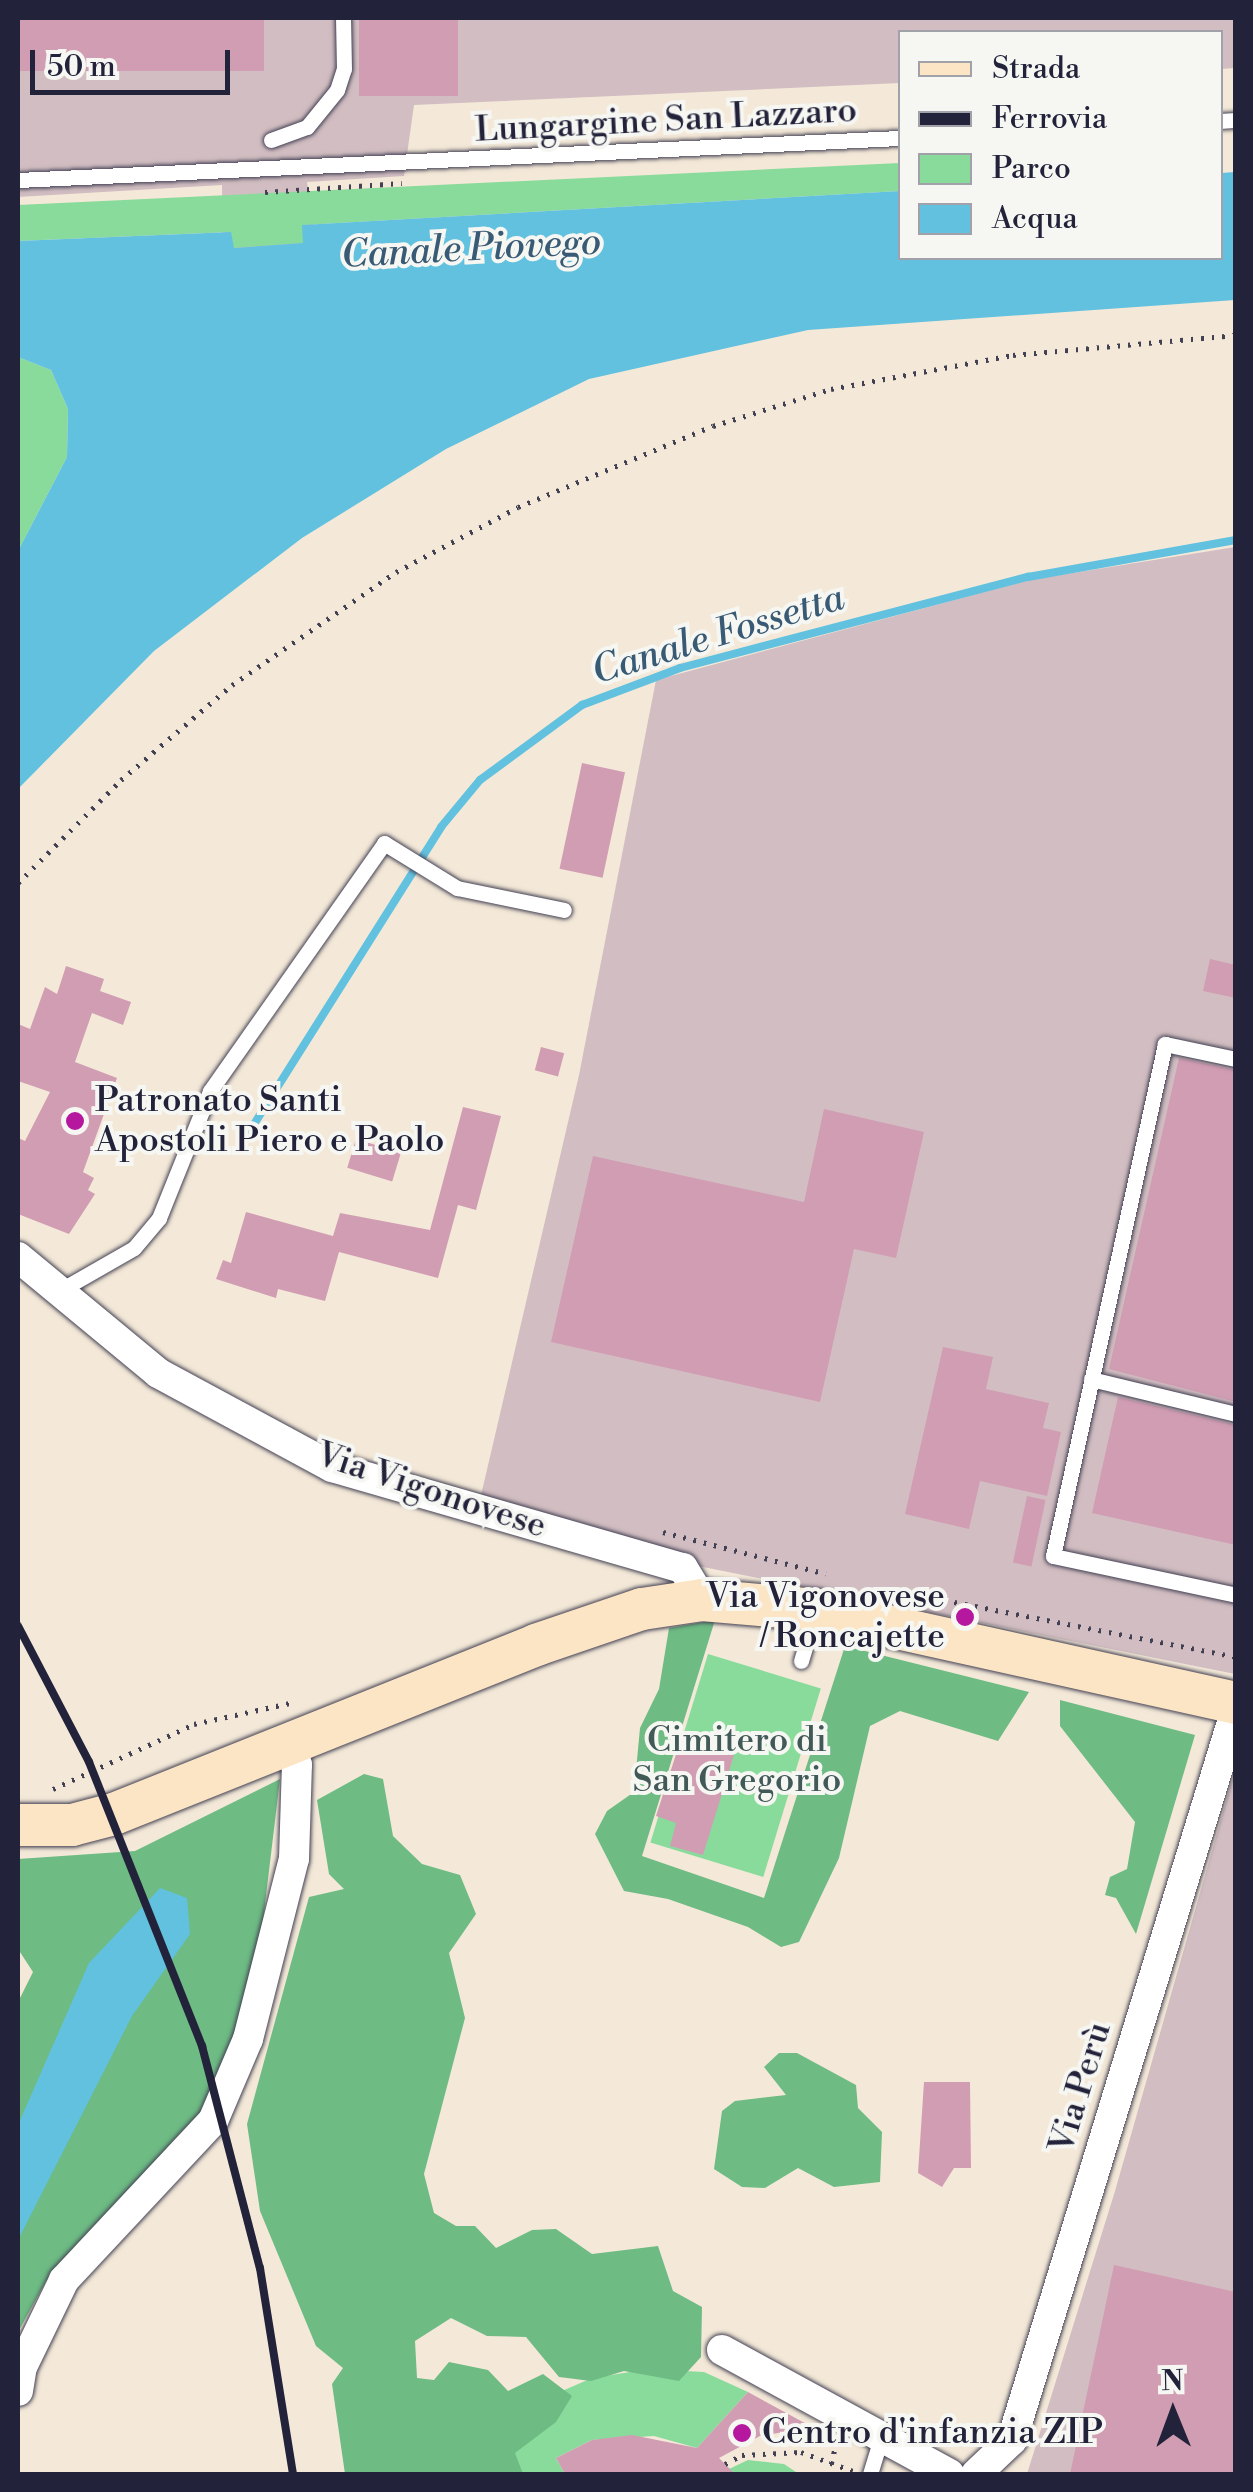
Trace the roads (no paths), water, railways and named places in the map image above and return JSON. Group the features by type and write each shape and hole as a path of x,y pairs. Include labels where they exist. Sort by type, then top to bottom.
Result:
{"main road":[{"path":"18,1825 72,1825 114,1814 598,1624 702,1600 825,1593 1236,1706"}],"street":[{"name":"Via Vigonovese","path":"18,1257 158,1373 332,1466 683,1568 702,1600"},
{"name":"Via Perù","path":"985,2472 1012,2440 1236,1706"},
{"path":"18,2392 22,2366 64,2280 213,2121 248,2039 294,1858 296,1764 289,1744"},
{"path":"722,2350 943,2474"}],"lane":[{"path":"271,140 307,127 337,90 344,69 342,18"},
{"name":"Lungargine San Lazzaro","path":"18,180 435,164 898,138"},
{"path":"59,1291 134,1248 158,1218 210,1091 384,842 457,888 564,910"},
{"path":"1236,1059 1165,1044 1053,1556 1236,1595"},
{"path":"1092,1380 1236,1414"},
{"path":"802,1662 825,1593"},
{"path":"868,2474 880,2441"}],"water":[{"name":"Canale Piovego","path":"1235,172 1235,300 808,330 589,379 446,449 302,538 154,651 18,789 18,551 67,457 68,409 51,370 18,357 18,241 231,232 234,248 303,243 302,225 898,191 898,260 1223,260 1223,173"},
{"path":"160,1888 187,1898 190,1934 132,2016 18,2240 18,2125 89,1963"}],"waterway":[{"name":"Canale Fossetta","path":"246,1137 441,827 480,780 582,705 680,668 1028,577 1236,540"}],"railway":[{"path":"18,1626 89,1762 202,2046 260,2268 293,2474"}],"place":[{"name":"Patronato Santi Apostoli Piero e Paolo","path":"75,1121"},
{"name":"Via Vigonovese / Roncajette","path":"965,1617"},
{"name":"Centro d'infanzia ZIP","path":"742,2433"}],"park label":[{"name":"Cimitero di San Gregorio","path":"737,1761"}]}
